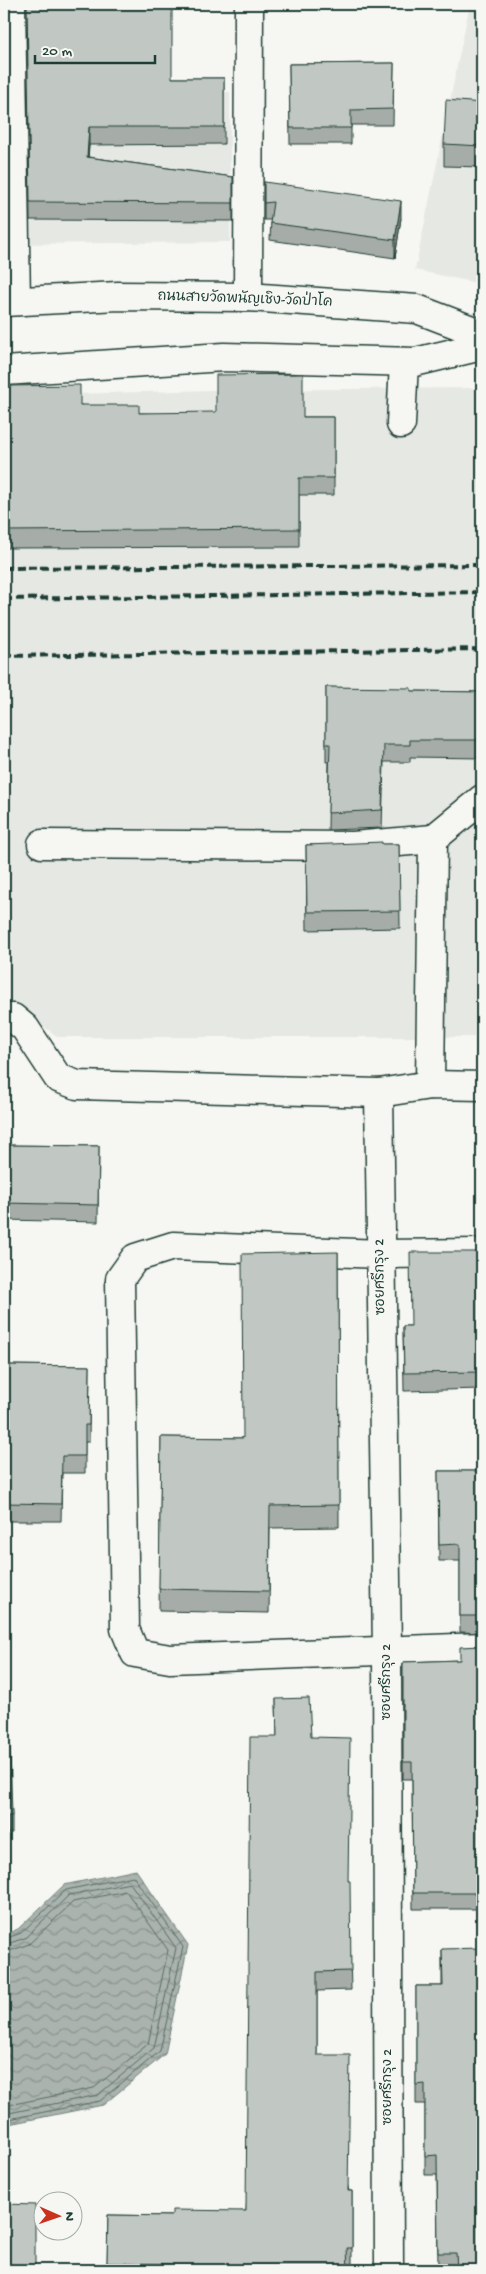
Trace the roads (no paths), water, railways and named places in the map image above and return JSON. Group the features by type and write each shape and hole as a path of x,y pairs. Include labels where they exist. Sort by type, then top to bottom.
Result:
{"street":[{"path":"10,302 11,4"},
{"path":"248,297 249,4"},
{"name":"ถนนสายวัดพนัญเชิง-วัดป่าโค","path":"10,302 118,296 248,297 417,309 482,334"},
{"path":"4,371 224,357 415,362 482,346"},
{"path":"401,424 404,362"},
{"path":"42,844 353,846 433,839 482,799"},
{"path":"430,1086 433,839"},
{"path":"4,1018 13,1018 25,1028 58,1078 77,1085 379,1093 430,1086 482,1086"},
{"name":"ซอยศรีกรุง 2","path":"379,1093 387,1650 389,2270"},
{"path":"482,1253 381,1254 173,1246 135,1258 120,1279 125,1629 135,1653 170,1659 482,1648"}],"water":[{"path":"136,1870 188,1945 165,2054 103,2105 4,2125 4,1935 18,1929 64,1885"}],"railway":[{"path":"4,568 482,565"},
{"path":"4,599 482,592"},
{"path":"4,656 482,649"}]}
